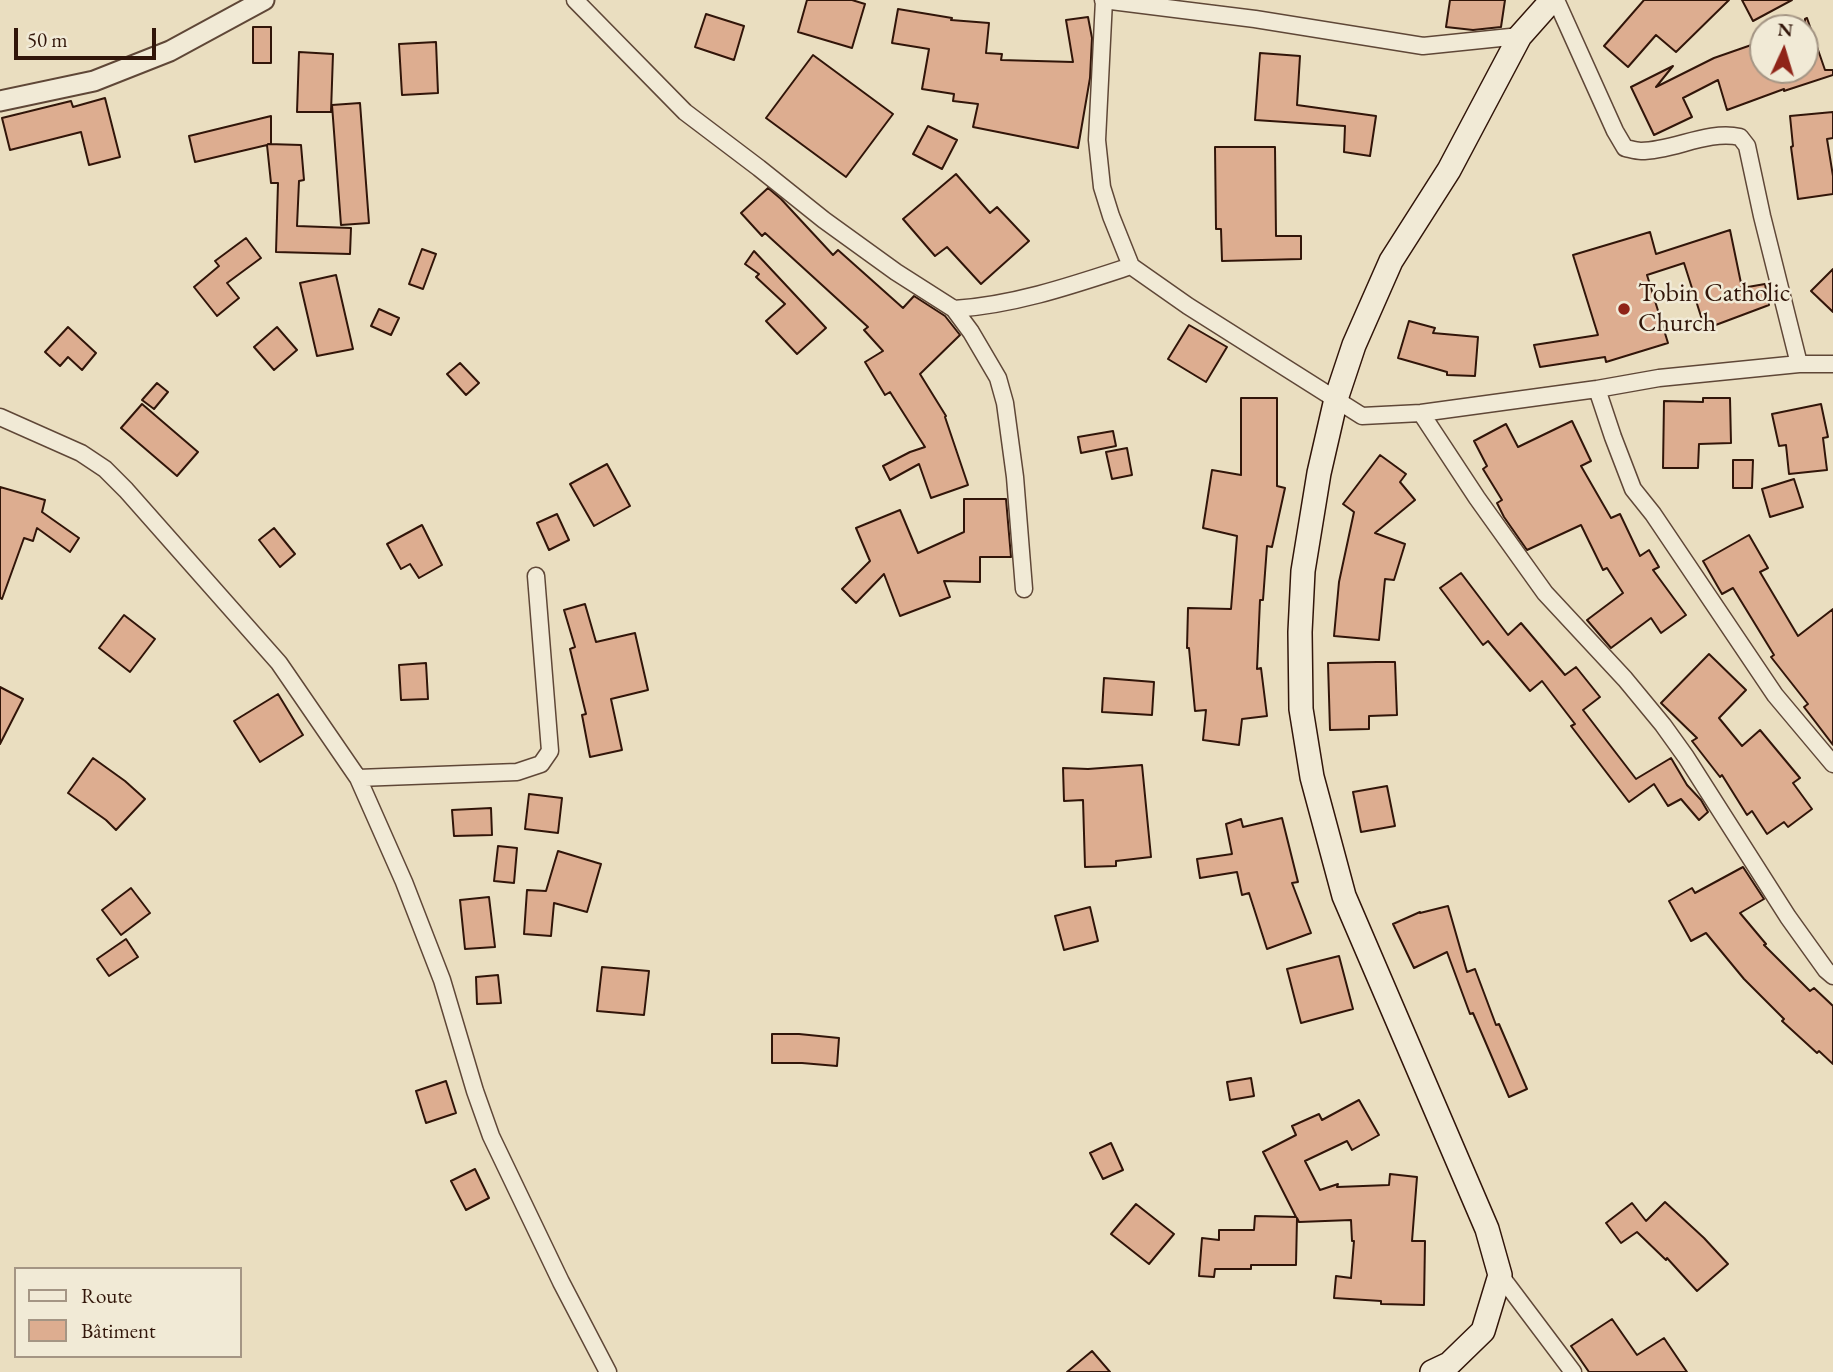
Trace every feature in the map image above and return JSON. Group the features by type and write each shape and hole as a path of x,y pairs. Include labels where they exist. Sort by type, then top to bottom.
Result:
{"main road":[{"path":"1432,1372 1449,1364 1483,1331 1500,1275 1487,1229 1344,896 1312,777 1301,709 1300,632 1303,571 1319,473 1336,399 1354,345 1391,261 1449,170 1521,36 1554,0"}],"street":[{"path":"0,101 94,81 170,51 264,0"},
{"path":"575,0 685,112 824,220 896,272 954,309 998,378 1005,403 1015,477 1024,589"},
{"path":"1521,36 1423,46 1255,19 1103,0 1097,139 1102,187 1131,266 1188,306 1362,416 1421,413 1659,378 1799,364 1833,364"},
{"path":"1554,0 1625,148 1639,152 1727,134 1740,137 1747,146 1799,364"},
{"path":"954,309 1009,303 1131,266"},
{"path":"1597,389 1633,489 1653,514 1775,695 1833,764"},
{"path":"1421,413 1477,498 1545,593 1625,679 1663,725 1788,917 1833,976"},
{"path":"0,417 81,453 105,469 126,490 279,663 358,778 404,882 437,968 491,1136 561,1282 608,1372"},
{"path":"358,778 517,772 541,764 550,751 536,576"},
{"path":"1500,1275 1573,1372"}],"building":[{"path":"807,0 852,0 865,4 852,48 798,32"},
{"path":"1450,0 1505,0 1501,27 1473,30 1446,27"},
{"path":"1644,0 1729,0 1676,52 1656,35 1628,67 1604,46"},
{"path":"1742,0 1792,0 1766,14 1749,14"},
{"path":"898,9 952,18 951,20 989,23 986,53 1002,54 1001,60 1073,62 1066,20 1088,17 1092,38 1090,78 1078,148 973,127 978,104 953,101 954,94 922,89 929,49 892,43"},
{"path":"706,14 744,26 734,60 695,47"},
{"path":"253,27 271,27 271,63 253,63"},
{"path":"436,42 438,93 402,95 399,44"},
{"path":"1749,46 1749,84 1805,84 1727,110 1718,80 1683,98 1692,117 1654,135 1631,87 1673,66 1656,87 1714,58"},
{"path":"299,52 333,54 331,112 297,112"},
{"path":"1260,53 1300,56 1297,105 1376,116 1370,156 1344,152 1345,126 1255,120"},
{"path":"1819,53 1825,70 1833,70 1833,75 1819,80"},
{"path":"813,55 893,114 846,177 766,118"},
{"path":"105,98 120,157 89,165 81,132 10,150 2,118 71,101 73,107"},
{"path":"360,103 369,223 341,225 332,105"},
{"path":"1833,112 1833,138 1827,139 1833,194 1798,199 1790,116"},
{"path":"271,116 271,144 268,144 301,145 304,180 299,181 297,226 351,228 350,254 276,252 278,183 271,183 267,145 195,162 189,136"},
{"path":"928,126 957,140 942,169 913,154"},
{"path":"1215,147 1275,147 1276,236 1301,236 1301,259 1222,261 1221,229 1216,229"},
{"path":"956,174 990,213 997,207 1029,241 981,284 947,247 935,256 903,219"},
{"path":"768,188 833,255 838,250 903,308 914,296 945,316 960,335 920,374 946,416 968,485 931,498 919,464 890,480 883,466 925,447 890,392 885,395 865,362 883,351 864,330 868,327 765,233 762,236 741,213"},
{"path":"1730,230 1742,288 1765,284 1769,305 1705,329 1684,263 1647,275 1668,343 1606,362 1605,357 1540,367 1534,345 1598,335 1573,255 1650,232 1656,254"},
{"path":"246,238 261,258 227,283 239,298 217,316 194,287 219,266 215,261"},
{"path":"422,249 436,254 423,289 409,284"},
{"path":"754,251 826,328 797,354 766,321 785,304 756,277 759,274 745,264"},
{"path":"1833,269 1833,312 1811,291"},
{"path":"336,275 353,349 317,356 300,283"},
{"path":"379,309 399,318 391,335 371,326"},
{"path":"1409,321 1435,328 1433,333 1478,337 1475,376 1447,375 1447,372 1398,358"},
{"path":"1189,325 1227,347 1206,382 1168,359"},
{"path":"68,327 96,353 82,370 68,357 60,366 45,352"},
{"path":"277,327 297,350 274,370 254,347"},
{"path":"460,363 479,383 466,395 447,374"},
{"path":"157,383 168,392 154,409 142,400"},
{"path":"1241,398 1277,398 1277,486 1285,488 1272,547 1267,546 1263,600 1260,600 1257,669 1261,668 1267,716 1242,719 1239,745 1203,740 1206,710 1195,711 1187,648 1188,608 1231,609 1237,536 1203,528 1212,470 1241,475"},
{"path":"1703,398 1730,398 1731,443 1699,444 1698,468 1663,468 1664,401 1703,402"},
{"path":"142,404 198,452 177,476 121,428"},
{"path":"1821,404 1828,437 1823,438 1827,470 1789,474 1786,445 1779,446 1772,414"},
{"path":"1572,421 1591,461 1581,466 1611,518 1620,514 1640,556 1649,550 1659,567 1653,570 1686,615 1661,633 1651,618 1611,648 1587,620 1623,593 1607,568 1603,570 1581,525 1527,550 1497,503 1502,500 1483,469 1487,466 1474,441 1506,424 1518,447"},
{"path":"1113,431 1116,446 1081,453 1078,437"},
{"path":"1127,448 1132,475 1112,479 1106,452"},
{"path":"1380,455 1406,474 1400,482 1415,500 1375,533 1405,544 1394,580 1385,579 1379,640 1334,636 1339,582 1354,512 1343,504"},
{"path":"1733,460 1753,460 1752,488 1733,488"},
{"path":"607,464 630,506 594,526 570,484"},
{"path":"1794,479 1803,507 1770,517 1762,489"},
{"path":"0,487 45,500 42,512 79,538 70,552 37,528 33,541 24,538 2,599 0,598"},
{"path":"964,499 1006,499 1011,557 980,557 980,582 944,581 950,597 900,616 884,574 856,603 842,589 870,561 856,528 900,510 918,553 964,532"},
{"path":"557,514 569,540 549,550 537,523"},
{"path":"422,525 442,565 419,578 410,564 401,569 387,544"},
{"path":"274,528 295,554 280,567 259,540"},
{"path":"1749,535 1768,568 1760,572 1798,636 1833,609 1833,745 1804,707 1808,704 1771,657 1774,655 1733,588 1722,594 1703,561"},
{"path":"1461,573 1508,635 1521,623 1565,675 1576,667 1600,697 1583,710 1636,779 1671,758 1708,812 1699,820 1681,799 1668,806 1654,784 1629,802 1571,726 1575,724 1542,681 1530,691 1488,641 1483,645 1440,588"},
{"path":"585,604 596,642 635,633 648,690 611,699 622,750 590,757 582,715 586,714 570,649 575,647 564,610"},
{"path":"124,615 155,639 130,672 99,648"},
{"path":"1709,654 1746,690 1719,718 1742,746 1760,730 1800,778 1793,783 1812,809 1788,827 1784,822 1767,834 1752,811 1747,815 1722,775 1720,777 1692,741 1697,738 1661,703"},
{"path":"1395,662 1397,715 1369,716 1369,729 1330,730 1328,663"},
{"path":"426,663 428,699 401,700 399,665"},
{"path":"1104,678 1154,682 1152,715 1102,712"},
{"path":"0,687 23,699 0,744"},
{"path":"278,694 303,735 260,762 234,721"},
{"path":"93,758 145,799 116,830 68,793"},
{"path":"1142,765 1151,857 1116,861 1116,866 1085,867 1083,800 1064,801 1063,768"},
{"path":"1387,786 1395,826 1361,832 1353,792"},
{"path":"529,794 562,798 558,833 525,829"},
{"path":"491,808 492,835 454,836 452,810"},
{"path":"1282,818 1298,882 1292,883 1311,933 1267,949 1249,893 1242,895 1237,872 1200,878 1197,859 1232,854 1226,824 1241,819 1243,827"},
{"path":"498,846 517,848 514,883 494,881"},
{"path":"558,851 601,864 587,912 554,903 551,936 524,934 527,890 546,891"},
{"path":"1743,867 1764,899 1740,913 1766,944 1764,945 1810,991 1814,988 1833,1006 1833,1064 1782,1021 1784,1019 1744,979 1706,933 1691,941 1669,901 1692,888 1695,893"},
{"path":"131,888 150,913 121,935 102,910"},
{"path":"489,897 495,947 465,949 460,900"},
{"path":"1448,906 1467,972 1475,969 1496,1025 1499,1024 1527,1089 1509,1097 1473,1013 1470,1014 1447,952 1414,968 1393,924 1420,912"},
{"path":"1090,907 1098,941 1064,950 1055,916"},
{"path":"126,939 138,957 109,976 97,959"},
{"path":"1339,956 1353,1009 1301,1023 1287,969"},
{"path":"602,967 649,971 644,1015 597,1011"},
{"path":"498,975 501,1003 477,1004 476,977"},
{"path":"772,1034 839,1038 837,1066 772,1063"},
{"path":"1251,1078 1254,1096 1230,1100 1227,1082"},
{"path":"446,1081 456,1113 426,1123 416,1091"},
{"path":"1359,1100 1379,1135 1352,1150 1347,1141 1305,1161 1320,1190 1338,1184 1337,1187 1389,1185 1390,1174 1417,1177 1412,1241 1425,1241 1424,1305 1381,1304 1381,1301 1334,1298 1336,1276 1351,1278 1354,1241 1351,1220 1299,1222 1297,1218 1296,1265 1251,1265 1251,1269 1215,1269 1214,1277 1199,1276 1202,1238 1219,1240 1219,1230 1254,1230 1255,1216 1296,1217 1263,1152 1296,1135 1292,1126 1319,1114 1322,1120"},
{"path":"1111,1143 1123,1170 1103,1179 1090,1153"},
{"path":"475,1169 489,1198 466,1210 451,1181"},
{"path":"1665,1202 1728,1264 1697,1291 1667,1258 1666,1260 1637,1232 1621,1243 1606,1223 1632,1203 1646,1221"},
{"path":"1136,1204 1174,1234 1149,1264 1111,1234"},
{"path":"1612,1319 1637,1355 1664,1338 1687,1372 1589,1372 1571,1346"},
{"path":"1092,1351 1110,1372 1067,1372"}],"place":[{"name":"Tobin Catholic Church","path":"1624,309"}]}
